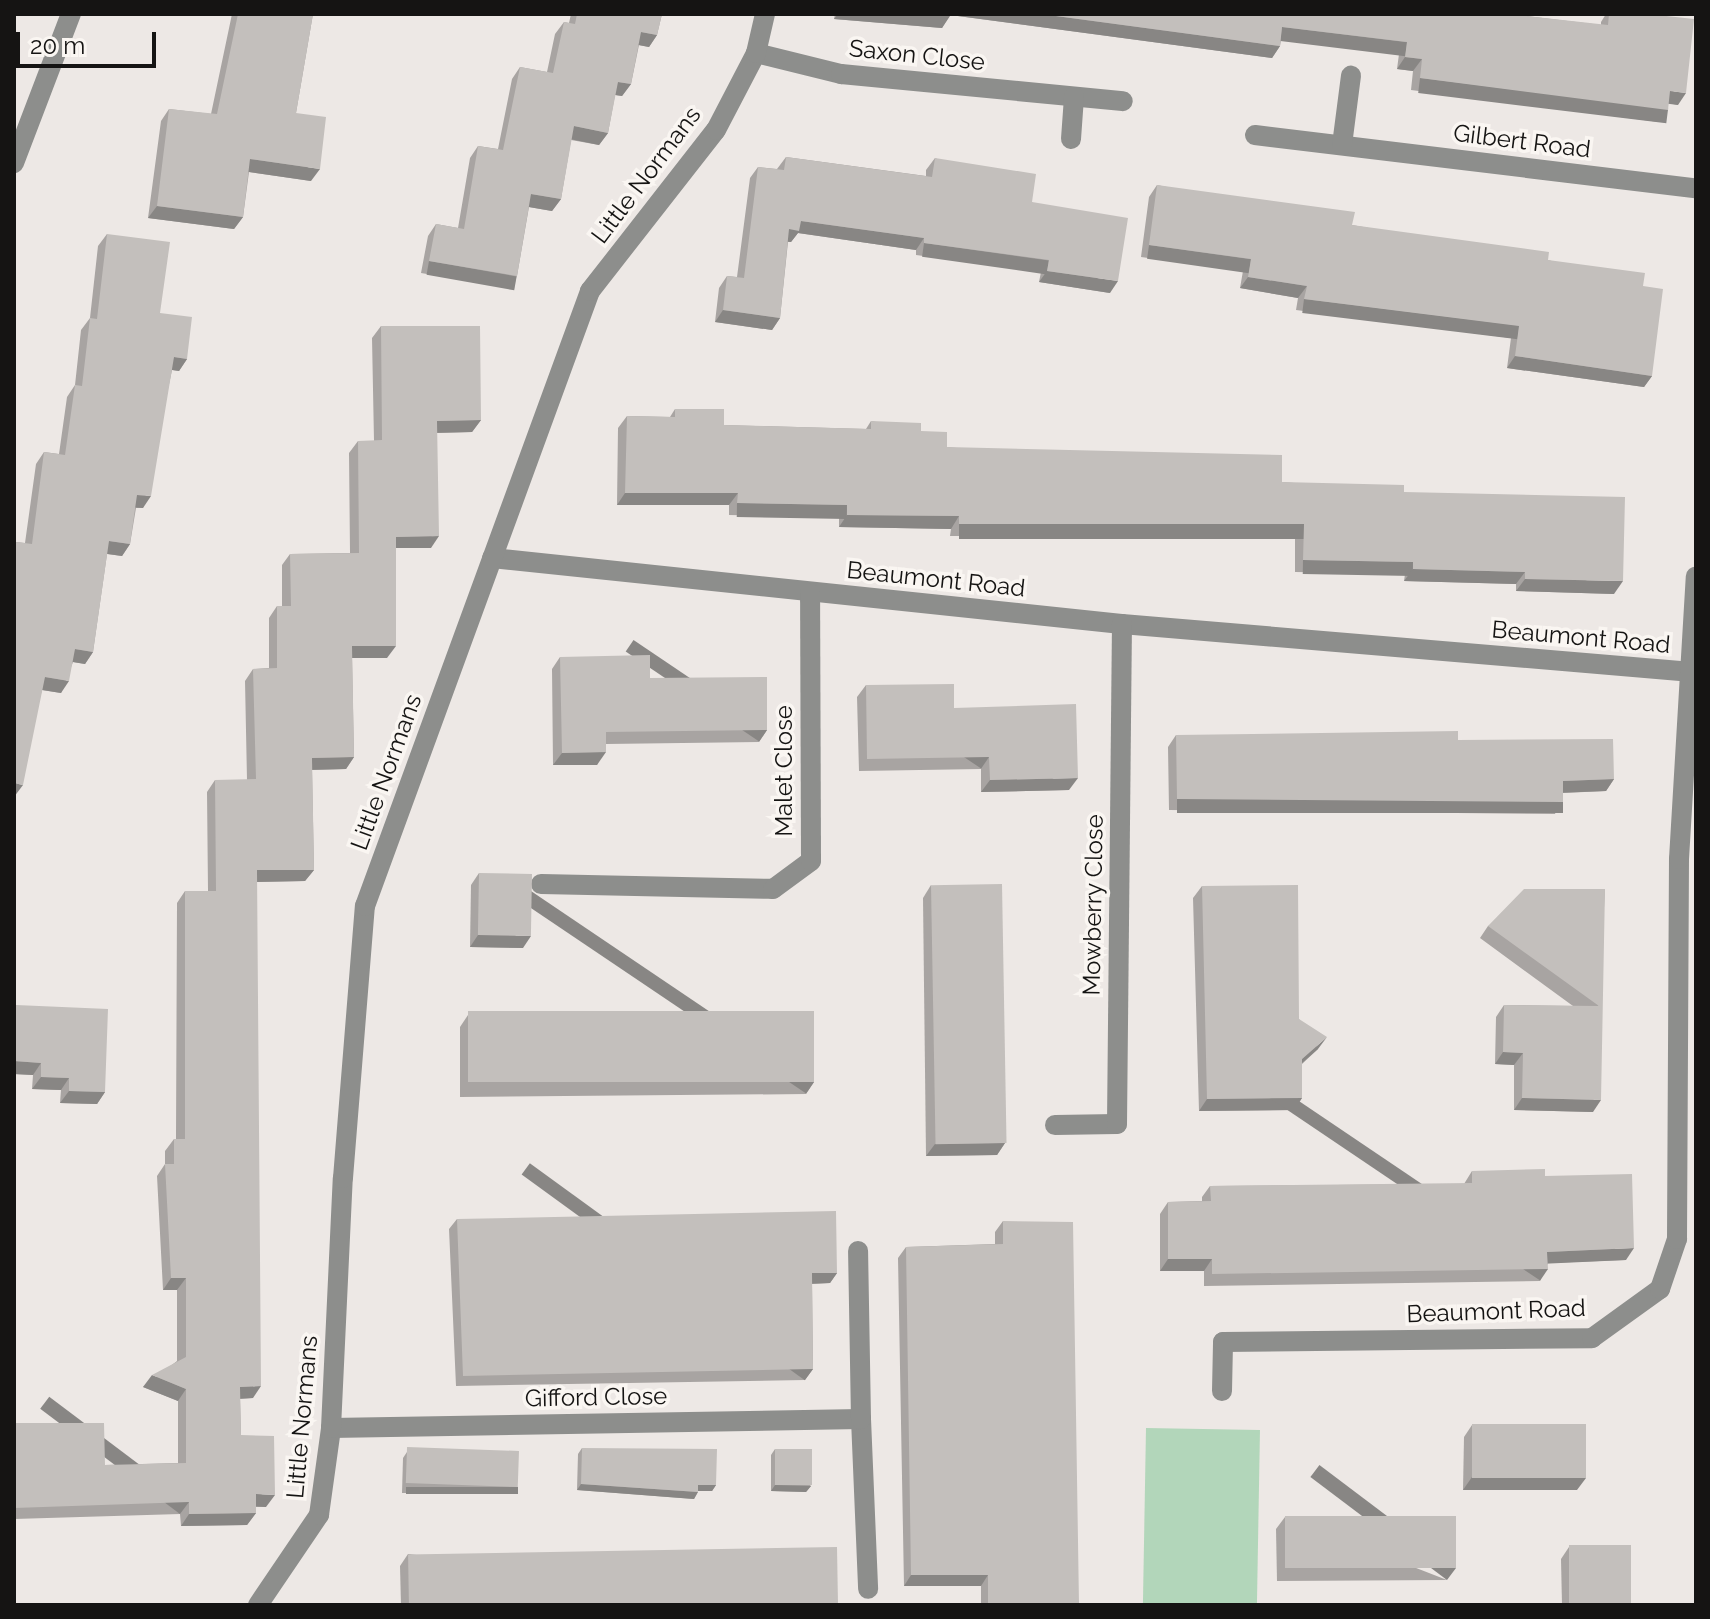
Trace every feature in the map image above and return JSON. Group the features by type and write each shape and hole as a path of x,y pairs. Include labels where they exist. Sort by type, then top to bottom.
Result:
{"street":[{"path":"14,163 71,14"},
{"name":"Little Normans","path":"258,1605 319,1515 331,1428 365,906 590,291 716,130 756,53 765,14"},
{"name":"Saxon Close","path":"756,53 841,74 1123,101"},
{"path":"1342,145 1351,76"},
{"path":"1071,139 1074,97"},
{"name":"Gilbert Road","path":"1255,135 1696,188"},
{"name":"Beaumont Road","path":"492,558 1122,624 1692,672 1677,1239 1660,1289 1592,1338 1223,1342 1222,1391"},
{"path":"1692,672 1696,577"},
{"name":"Malet Close","path":"541,884 773,889 811,861 810,593"},
{"name":"Mowberry Close","path":"1055,1125 1117,1124 1122,624"},
{"path":"858,1251 868,1589"},
{"name":"Gifford Close","path":"331,1428 861,1419"}],"green space":[{"path":"1146,1428 1260,1430 1257,1605 1143,1605"}],"building":[{"path":"238,14 313,14 296,113 326,117 320,169 250,159 243,217 157,206 169,109 217,114"},
{"path":"577,14 662,14 657,35 641,32 631,84 618,82 608,133 574,126 561,199 531,194 517,276 429,261 436,224 464,229 478,146 503,150 520,67 553,73 564,22 575,24"},
{"path":"1041,14 1509,14 1608,25 1609,14 1694,19 1686,93 1670,91 1668,110 1420,78 1422,59 1405,57 1407,42 1282,27 1280,46"},
{"path":"786,157 932,177 935,158 1036,174 1032,202 1128,218 1118,281 1047,271 1049,260 924,243 924,238 801,221 799,231 789,229 780,318 723,310 727,276 744,278 758,167 784,170"},
{"path":"1157,185 1355,212 1352,225 1549,252 1548,260 1645,273 1643,286 1663,289 1652,376 1515,356 1519,326 1304,299 1307,286 1248,277 1251,259 1149,245"},
{"path":"107,234 170,242 160,313 192,317 187,359 174,357 151,496 137,495 130,544 109,541 93,652 75,649 69,681 45,677 23,785 14,783 16,542 32,544 44,452 65,455 75,385 82,386 90,318 97,319"},
{"path":"381,326 480,326 481,420 437,421 439,536 396,537 396,646 352,646 354,757 312,758 314,870 257,870 261,1386 240,1387 241,1435 274,1436 275,1495 256,1494 256,1513 189,1514 189,1502 14,1508 14,1423 104,1423 105,1465 186,1463 186,1389 152,1375 186,1357 186,1278 171,1278 165,1164 174,1164 174,1139 185,1139 185,891 216,891 215,780 256,779 253,669 277,668 277,606 291,606 290,554 359,553 358,441 382,440"},
{"path":"675,409 724,409 724,425 871,429 871,421 921,423 921,431 947,432 947,447 1282,455 1282,482 1404,485 1404,492 1625,497 1623,581 1525,579 1525,572 1413,569 1413,562 1303,560 1304,524 959,524 959,516 847,515 847,505 737,503 738,493 625,493 627,416 675,417"},
{"path":"650,655 650,678 767,677 767,730 606,732 606,752 562,753 560,657"},
{"path":"954,684 954,708 1076,704 1078,778 990,780 989,757 867,759 866,685"},
{"path":"1458,731 1458,740 1613,739 1614,779 1563,781 1563,802 1177,799 1176,735"},
{"path":"479,873 532,874 531,936 478,935"},
{"path":"1002,884 1007,1143 936,1144 931,885"},
{"path":"1298,885 1299,1019 1327,1037 1302,1059 1302,1098 1207,1099 1202,886"},
{"path":"1524,889 1605,889 1601,1100 1522,1098 1523,1053 1503,1052 1504,1005 1599,1006 1488,926"},
{"path":"16,1005 108,1009 105,1092 69,1091 69,1078 41,1077 41,1063 14,1061"},
{"path":"468,1011 814,1011 814,1082 468,1082"},
{"path":"1545,1169 1545,1176 1632,1174 1634,1248 1547,1252 1548,1269 1212,1274 1212,1259 1168,1259 1168,1202 1211,1201 1210,1186 1472,1183 1472,1171"},
{"path":"836,1211 837,1273 812,1273 813,1369 463,1376 457,1219"},
{"path":"1003,1221 1073,1222 1079,1605 988,1605 988,1575 911,1575 906,1247 1003,1244"},
{"path":"1472,1424 1586,1424 1586,1478 1472,1478"},
{"path":"407,1447 519,1451 518,1487 406,1483"},
{"path":"582,1448 717,1449 716,1485 698,1485 698,1492 581,1484"},
{"path":"775,1449 812,1449 812,1485 775,1485"},
{"path":"1285,1516 1456,1516 1456,1568 1285,1568"},
{"path":"1569,1545 1631,1545 1631,1605 1569,1605"},
{"path":"837,1547 838,1605 409,1605 408,1554"}]}
